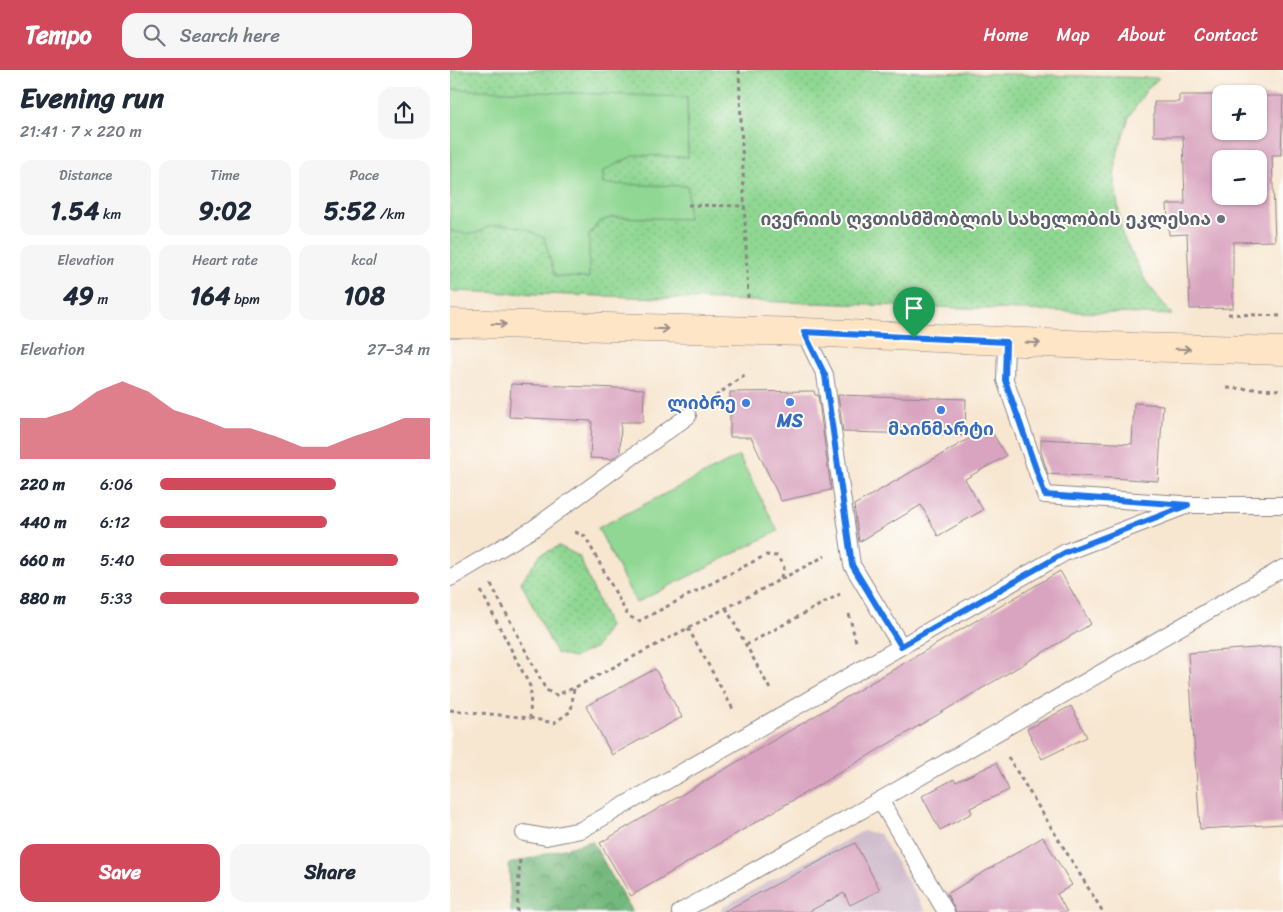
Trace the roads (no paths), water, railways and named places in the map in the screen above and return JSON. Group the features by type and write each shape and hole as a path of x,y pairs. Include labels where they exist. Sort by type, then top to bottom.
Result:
{"main road":[{"path":"450,322 804,332 1006,342 1283,351"}],"lane":[{"path":"804,332 825,375 852,565 901,646"},
{"path":"1006,342 1005,380 1045,495 1188,505 1283,505"},
{"path":"450,578 533,529 688,416"},
{"path":"524,833 546,837 581,830 1066,552 1188,505"},
{"path":"680,912 994,735 1283,568"},
{"path":"880,800 946,912"}],"place":[{"name":"ივერიის ღვთისმშობლის სახელობის ეკლესია","path":"1221,219"},
{"name":"MS","path":"790,402"},
{"name":"ლიბრე","path":"746,403"},
{"name":"მაინმარტი","path":"941,410"}]}
